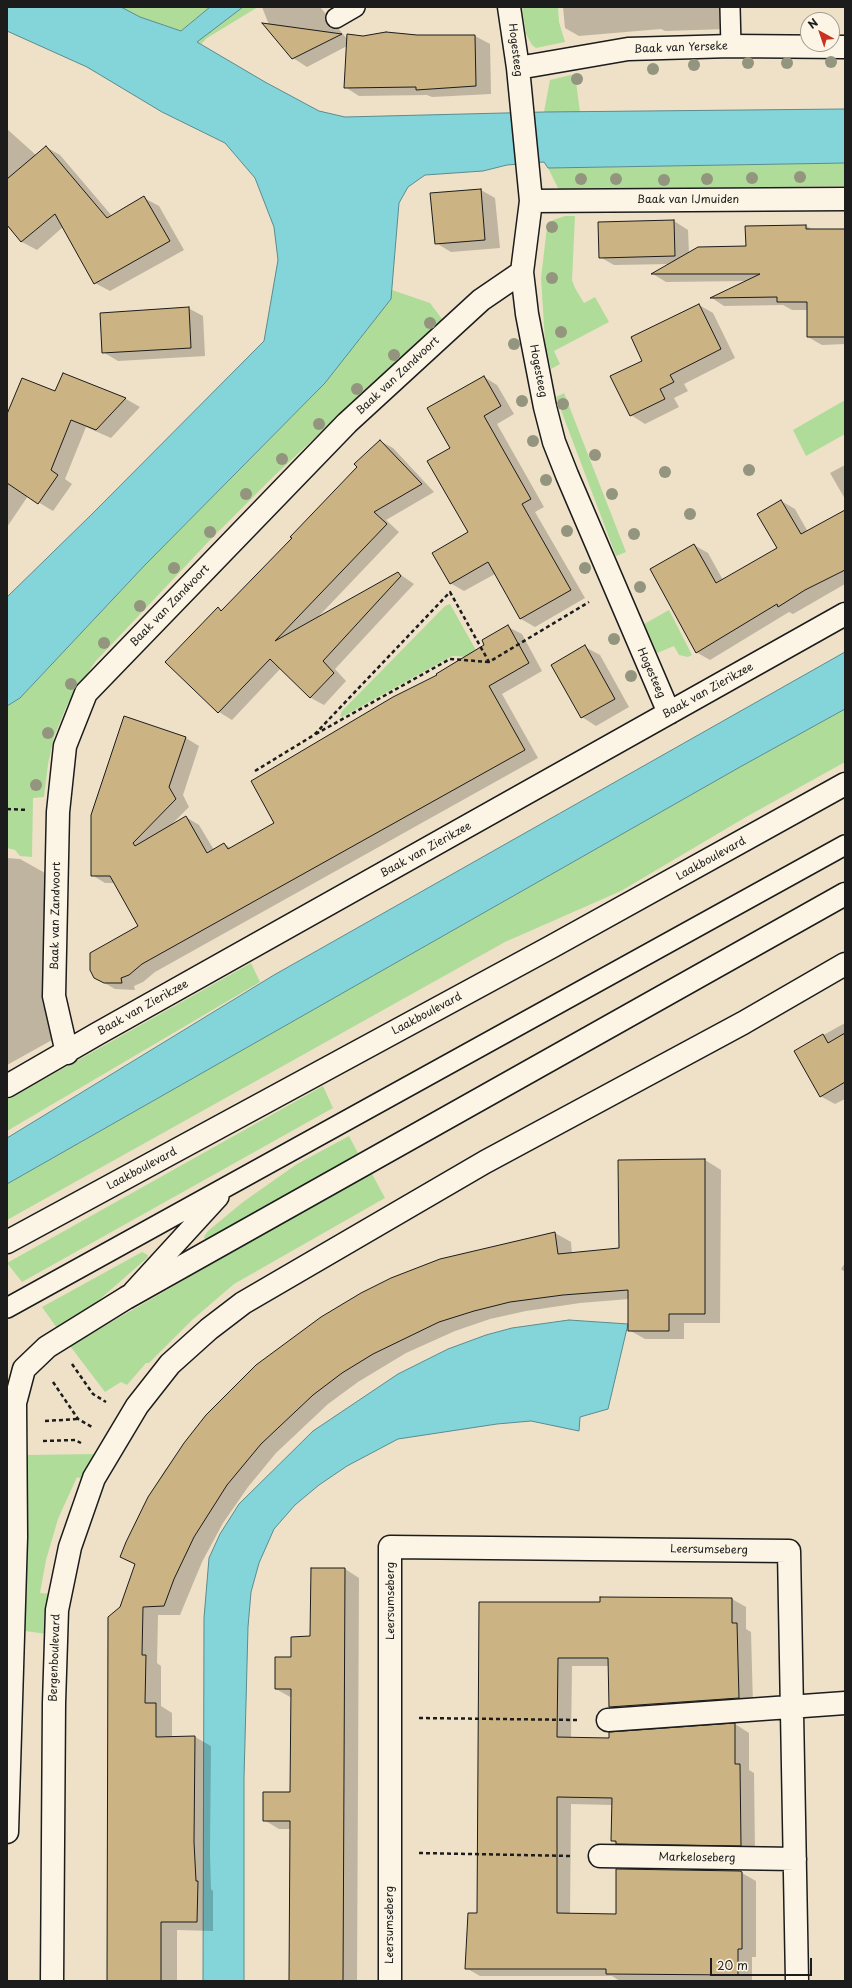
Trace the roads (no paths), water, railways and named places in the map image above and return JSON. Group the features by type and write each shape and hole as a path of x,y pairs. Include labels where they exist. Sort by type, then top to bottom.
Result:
{"street":[{"name":"Hogesteeg","path":"509,7 518,68 531,201 522,272 527,314 537,369 554,442 614,588 669,713"},
{"name":"Baak van Yerseke","path":"518,68 628,49 731,46 845,47"},
{"name":"Baak van IJmuiden","path":"531,201 845,199"},
{"name":"Baak van Zandvoort","path":"67,1053 54,996 58,812 65,746 86,693 347,423 481,300 522,272"},
{"name":"Baak van Zierikzee","path":"7,1086 845,614"},
{"name":"Laakboulevard","path":"7,1242 551,947 845,784"},
{"path":"7,1832 16,1537 15,1403 11,1384 24,1369 36,1356 126,1298 845,894"},
{"name":"Bergenboulevard","path":"52,1981 54,1703 57,1610 70,1547 94,1478 137,1406 170,1364 209,1329 243,1302 485,1162 743,1023 845,964"},
{"name":"Leersumseberg","path":"390,1981 390,1547 789,1551 792,1706"},
{"path":"608,1720 845,1703"},
{"path":"792,1706 797,1981"},
{"name":"Markeloseberg","path":"600,1856 794,1859"}],"lane":[{"path":"336,18 355,7"},
{"path":"730,7 731,46"},
{"path":"7,1308 845,845"},
{"path":"126,1298 229,1186"}],"water":[{"path":"7,7 121,7 140,17 181,31 210,7 243,7 197,42 265,82 319,111 345,117 544,112 845,109 845,163 548,168 544,162 507,165 483,171 425,175 408,187 399,203 391,299 325,383 145,565 20,698 7,706 7,597 264,341 278,260 274,227 255,178 225,143 162,112 87,67 7,31"},
{"path":"845,652 845,709 740,767 7,1184 7,1138 274,975"},
{"path":"569,1320 628,1324 608,1409 580,1417 579,1431 531,1421 497,1424 398,1439 347,1466 319,1485 295,1505 274,1529 259,1563 251,1592 248,1627 244,1778 244,1981 203,1981 204,1618 209,1558 220,1534 239,1504 313,1431 398,1374 448,1349 486,1335 512,1328"}]}
